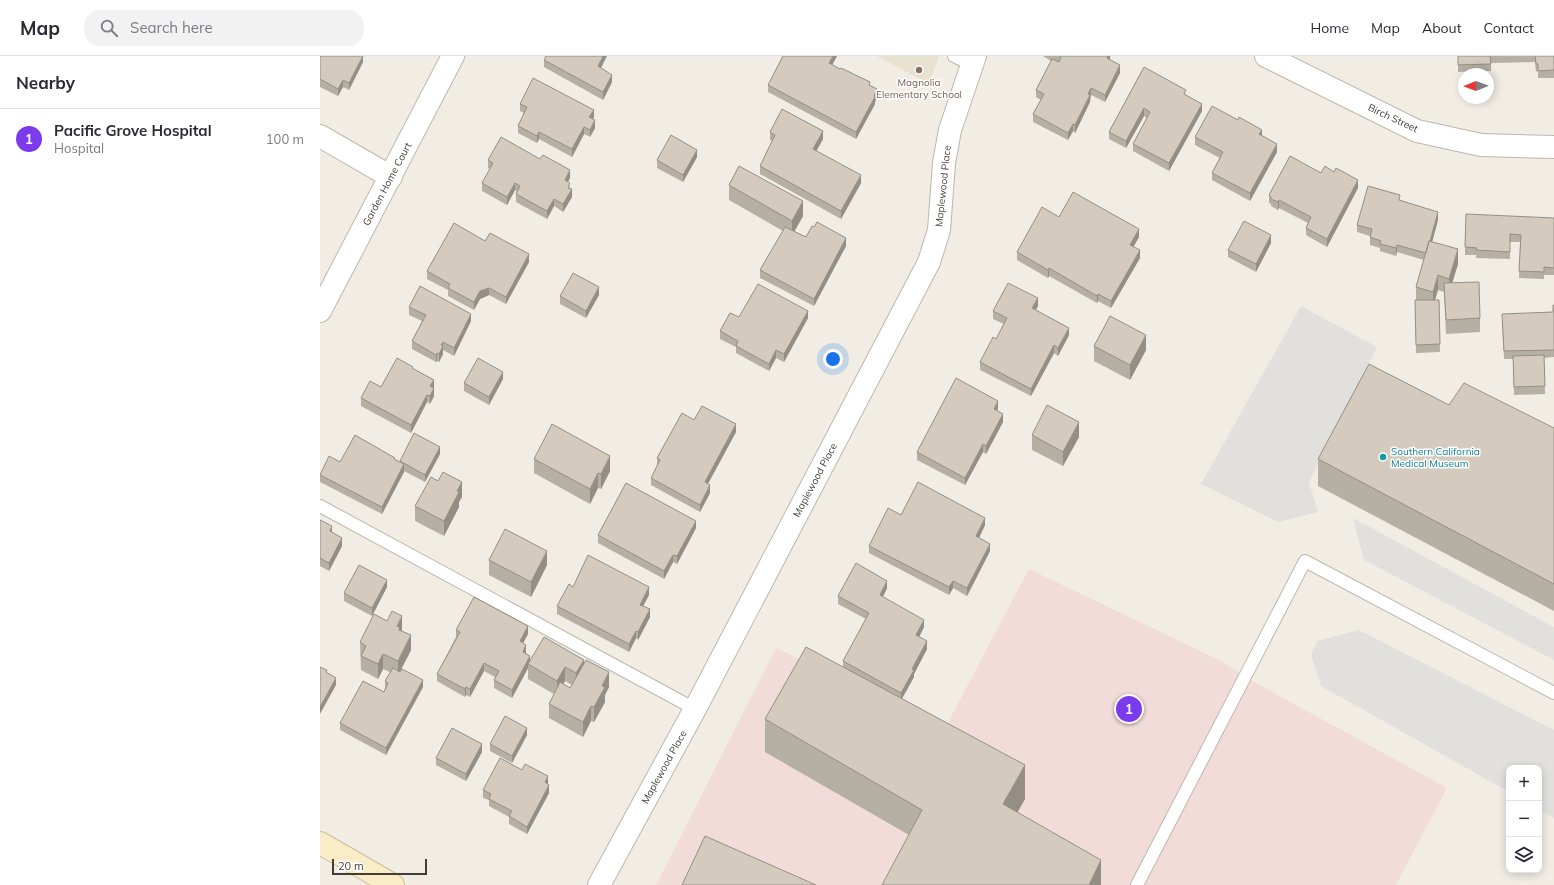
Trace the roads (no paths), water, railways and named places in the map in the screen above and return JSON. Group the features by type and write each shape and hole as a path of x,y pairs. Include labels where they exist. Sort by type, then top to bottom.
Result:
{"main road":[{"path":"320,844 393,885"}],"street":[{"name":"Garden Home Court","path":"320,311 453,56"},
{"name":"Birch Street","path":"1266,56 1417,131 1481,145 1554,147"},
{"name":"Maplewood Place","path":"599,885 695,709 929,262 939,230 944,163 950,130 967,59"},
{"path":"320,136 391,177"}],"lane":[{"path":"320,506 695,709"},
{"path":"1137,885 1305,561 1554,692"}],"place":[{"name":"Magnolia Elementary School","path":"919,70"},
{"name":"Southern California Medical Museum","path":"1383,457"},
{"name":"Pacific Grove Hospital","path":"1129,709"}]}
